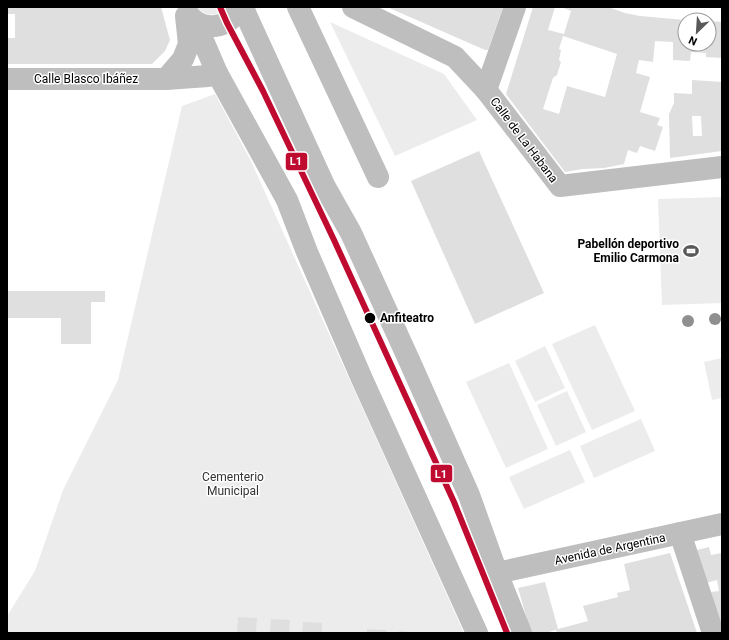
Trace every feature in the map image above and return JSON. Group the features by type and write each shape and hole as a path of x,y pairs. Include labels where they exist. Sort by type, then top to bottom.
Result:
{"street":[{"path":"188,14 204,26 213,27 227,23 234,17 239,7"},
{"path":"244,7 247,17 325,187 351,233 412,367 469,496 521,633"},
{"path":"298,7 378,177"},
{"name":"Calle de La Habana","path":"353,7 455,57 486,90 560,186 722,167"},
{"path":"486,90 515,7"},
{"path":"188,14 217,73 287,200 305,248 362,379 477,633"},
{"path":"166,79 183,59 189,44 188,14"},
{"name":"Calle Blasco Ibáñez","path":"7,79 166,79 208,76 217,73"},
{"name":"Avenida de Argentina","path":"497,573 722,524"},
{"path":"680,533 713,633"}],"green space":[{"path":"197,7 227,7 216,14 208,14 204,13"},
{"path":"330,22 444,74 477,120 395,156"},
{"name":"Cementerio Municipal","path":"215,94 250,159 464,633 7,633 7,616 35,571 63,490 118,380 182,106"},
{"name":"Pabellón deportivo Emilio Carmona","path":"722,197 722,303 662,305 658,199"},
{"path":"595,325 635,411 592,430 552,344"},
{"path":"545,346 565,388 535,402 515,361"},
{"path":"722,358 722,398 712,400 704,362"},
{"path":"509,363 548,449 506,468 466,382"},
{"path":"567,391 586,432 556,446 537,405"},
{"path":"641,419 655,451 594,478 580,446"},
{"path":"570,450 585,482 524,509 509,477"}],"building":[{"path":"7,7 161,7 170,40 165,51 152,64 7,64 7,38 15,38 15,14 7,14"},
{"path":"387,7 503,7 488,50 485,50"},
{"path":"533,7 555,7 548,30 564,34 571,11 561,7 608,7 640,16 677,19 677,52 691,52 690,61 673,60 673,42 655,41 653,62 639,60 636,73 650,77 640,112 660,118 657,125 663,127 655,151 640,146 637,153 628,150 624,164 604,168 565,172 506,94","holes":["563,36 617,54 605,97 567,86 559,114 543,109 553,78 557,75 561,62 559,60 561,50 559,49"]},
{"path":"717,22 722,22 722,58 706,57 706,53 691,52 717,52"},
{"path":"692,80 722,82 722,151 670,158 669,114 674,103 674,93 692,94","holes":["692,116 701,116 702,136 693,136"]},
{"path":"479,151 544,293 475,324 411,181"},
{"path":"7,291 105,291 105,302 91,302 91,344 61,344 61,318 7,318"},
{"path":"709,547 711,555 722,553 722,621 716,622 711,592 719,591 717,580 706,583 697,550"},
{"path":"670,553 697,633 557,633 556,630 545,633 531,633 518,588 545,582 558,629 588,621 583,606 618,597 617,593 630,590 624,564"},
{"path":"238,617 257,618 256,633 237,633"},
{"path":"271,619 290,620 289,633 270,633"},
{"path":"303,622 322,623 322,633 302,633"},
{"path":"367,629 386,630 386,633 367,633"},
{"path":"399,631 410,632 410,633 399,633"}],"transit line":[{"name":"L1","path":"220,7 263,91 334,240 454,502 507,633"}],"place":[{"name":"Pabellón deportivo Emilio Carmona","path":"691,251"},
{"name":"Anfiteatro","path":"370,318"}]}
